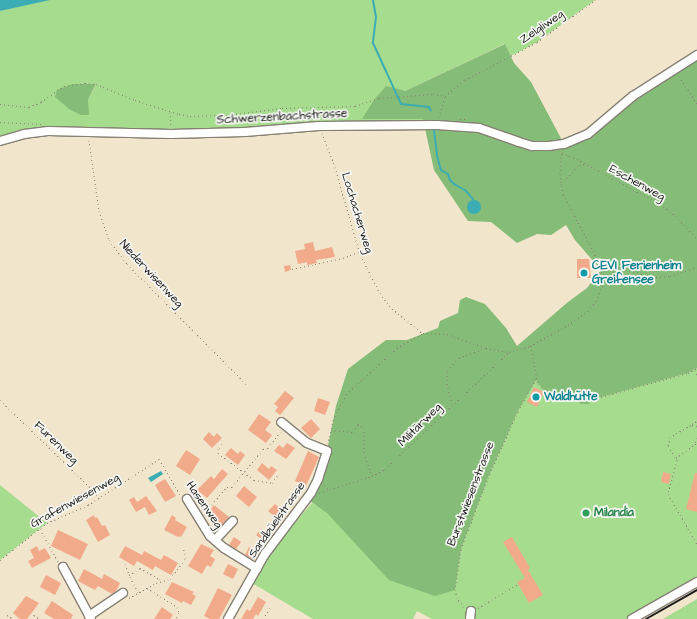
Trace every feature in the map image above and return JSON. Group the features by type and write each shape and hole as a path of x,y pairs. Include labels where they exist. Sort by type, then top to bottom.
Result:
{"street":[{"name":"Schwerzenbachstrasse","path":"0,141 36,132 171,134 233,132 319,126 464,126 479,128 532,146 563,147 588,134 632,96 697,55"},
{"path":"283,424 307,443 327,451"},
{"name":"Sandbüelstrasse","path":"228,619 257,569 281,532 311,493 318,479 327,451"},
{"name":"Hasenweg","path":"187,499 199,520 215,540 257,569"},
{"path":"215,540 232,521"},
{"path":"63,567 90,617 124,596"},
{"path":"632,619 697,582"}],"path":[{"name":"Zelgliweg","path":"445,96 465,80 537,42 595,0"},
{"path":"676,69 684,86 697,104"},
{"path":"0,104 29,107 41,102 64,86 85,84 96,84 179,114 198,116 228,115 282,108 356,106 379,98 433,94 445,96 438,119 444,119"},
{"name":"Lochacherweg","path":"311,108 335,167 359,252 380,293 389,306 423,333"},
{"path":"170,111 171,134"},
{"path":"458,119 472,120"},
{"path":"0,122 44,124"},
{"name":"Niederwisenweg","path":"88,132 99,211 109,240 127,264 246,385"},
{"path":"327,451 330,430 338,407 356,384 397,348 423,333 447,334 486,348 509,352 530,346 568,325 588,311 600,294 603,280 601,266 567,204 560,184 563,147"},
{"name":"Eschenweg","path":"563,147 586,164 671,212 687,226 697,239"},
{"path":"560,184 580,165 586,164"},
{"path":"292,269 343,258 359,252"},
{"path":"601,266 606,265 656,277 670,276 697,266"},
{"path":"530,346 534,358 536,379 543,390 555,395 580,401 597,398 697,368"},
{"path":"452,405 447,384 447,370 459,358 486,348"},
{"name":"Militärweg","path":"329,489 372,476 396,460 509,352"},
{"path":"695,369 697,375"},
{"name":"Burstwiesenstrasse","path":"470,615 460,603 455,590 461,549 488,478 518,411 536,379"},
{"name":"Furenweg","path":"0,400 94,491 99,499"},
{"path":"676,459 668,446 670,437 697,421"},
{"path":"199,520 227,487 232,487 263,449 268,448 283,424"},
{"path":"330,430 353,432 358,424 364,428 364,453 372,476"},
{"path":"691,425 697,426"},
{"path":"697,438 696,444 676,459 668,494 697,544"},
{"path":"222,444 218,449 218,453 254,480 272,483 277,476"},
{"name":"Grafenwiesenweg","path":"0,560 47,523 99,499 159,459"},
{"name":"Hasenweg","path":"159,459 182,496 187,499"},
{"path":"40,528 58,560"},
{"path":"124,596 170,579 178,571 186,558 183,547"},
{"path":"125,564 138,592"},
{"path":"129,575 140,568 159,579 160,582"},
{"path":"470,615 518,584"},
{"path":"147,588 179,609 179,613 175,619"},
{"path":"263,619 270,608"},
{"path":"7,615 14,619"},
{"path":"31,619 34,615 40,619"}],"green space":[{"path":"42,0 595,0 537,42 517,53 510,56 504,44 405,91 363,119 423,119 425,125 221,133 60,131 0,141 0,11","holes":["73,84 96,84 88,100"]},
{"path":"505,44 514,63 531,82 564,144 588,134 633,96 697,55 697,368 688,373 590,400 589,404 580,404 579,401 555,395 543,390 536,380 518,411 488,478 461,549 455,590 435,596 389,580 327,513 307,499 327,451 336,406 348,369 386,340 407,340 438,328 440,321 458,313 460,300 466,297 485,304 506,328 517,346 568,302 587,288 601,270 575,240 566,225 551,235 537,234 517,243 491,222 468,221 434,170 423,119 362,119 374,100 386,86 405,91"},
{"path":"73,84 96,84 88,100 89,115 81,115 69,109 55,97 57,90"},
{"name":"Milandia","path":"697,368 697,582 632,619 432,619 417,611 413,619 313,619 250,582 265,554 269,556 283,536 312,503 455,590 461,549 488,478 518,411 536,379 543,390 555,395 580,401 580,404 589,404 589,400 688,373"},
{"path":"0,485 47,523 0,560"},
{"path":"697,599 697,619 663,619"}],"water":[{"path":"0,0 50,0 0,11"},
{"path":"471,200 477,200 481,204 481,210 477,214 471,214 467,210 467,204"},
{"path":"161,471 163,474 151,482 148,478"}],"building":[{"path":"313,242 315,251 332,247 335,257 316,260 317,263 307,265 307,262 298,264 295,251 305,249 304,244"},
{"name":"CEVI Ferienheim Greifensee","path":"577,259 589,259 591,278 577,278"},
{"path":"290,265 291,270 285,272 284,266"},
{"name":"Waldhütte","path":"534,387 544,392 537,407 527,402"},
{"path":"285,391 294,398 280,415 275,411 278,407 274,404"},
{"path":"318,398 330,402 325,415 314,411"},
{"path":"259,414 271,422 265,430 272,435 266,443 248,430"},
{"path":"311,419 320,429 311,438 301,428"},
{"path":"209,432 214,437 217,433 222,438 212,448 203,439"},
{"path":"287,443 295,448 286,459 274,451 279,445 283,448"},
{"path":"231,448 238,454 240,451 245,455 238,465 225,455"},
{"path":"186,450 200,459 190,475 176,466"},
{"path":"308,451 319,457 306,486 295,481"},
{"path":"262,463 269,469 271,466 277,470 269,480 257,470"},
{"path":"222,469 228,474 207,498 197,490 211,476 214,479"},
{"path":"663,472 671,474 669,484 661,482"},
{"path":"695,473 697,473 697,512 686,509"},
{"path":"165,479 176,496 165,502 155,485"},
{"path":"244,486 257,497 249,507 236,496"},
{"path":"146,496 157,511 149,515 145,507 136,512 129,500 134,497 137,502"},
{"path":"275,504 282,510 275,517 268,511"},
{"path":"214,505 229,517 220,527 206,516"},
{"path":"94,515 95,518 97,517 102,526 105,525 110,535 98,542 86,520"},
{"path":"172,515 176,518 175,520 187,527 181,537 164,530"},
{"path":"261,529 267,534 262,540 256,535"},
{"path":"58,530 88,544 80,560 51,546"},
{"path":"234,537 241,542 236,549 229,545"},
{"path":"512,537 530,568 528,570 543,595 529,603 517,582 525,578 503,542"},
{"path":"201,544 214,550 210,556 215,559 211,567 207,565 202,574 188,566"},
{"path":"37,546 39,551 45,548 51,558 32,568 28,561 34,558 30,550"},
{"path":"125,546 142,555 144,551 161,560 164,555 178,563 171,575 155,566 153,570 137,561 134,566 119,557"},
{"path":"249,547 257,552 252,559 245,555"},
{"path":"228,564 238,569 233,579 223,574"},
{"path":"84,569 102,579 104,574 120,583 116,591 112,594 98,586 95,590 78,581"},
{"path":"46,575 61,583 55,595 40,587"},
{"path":"172,582 194,592 192,594 196,596 191,605 183,601 182,603 165,594"},
{"path":"218,588 232,595 219,619 210,619 204,616"},
{"path":"26,596 39,603 27,619 20,619 13,613"},
{"path":"258,597 266,602 258,616 256,614 253,619 241,619 247,609 250,611"},
{"path":"52,601 73,615 71,619 54,619 44,613"},
{"path":"162,607 173,615 170,619 154,619"}],"waterway":[{"path":"373,0 376,17 373,43 401,104 429,107 431,111"},
{"path":"434,130 437,156 441,170 448,174 450,180 466,191 473,199"}],"railway":[{"path":"646,619 697,590"}],"place":[{"name":"CEVI Ferienheim Greifensee","path":"584,273"},
{"name":"Waldhütte","path":"536,397"},
{"name":"Milandia","path":"586,513"}]}
